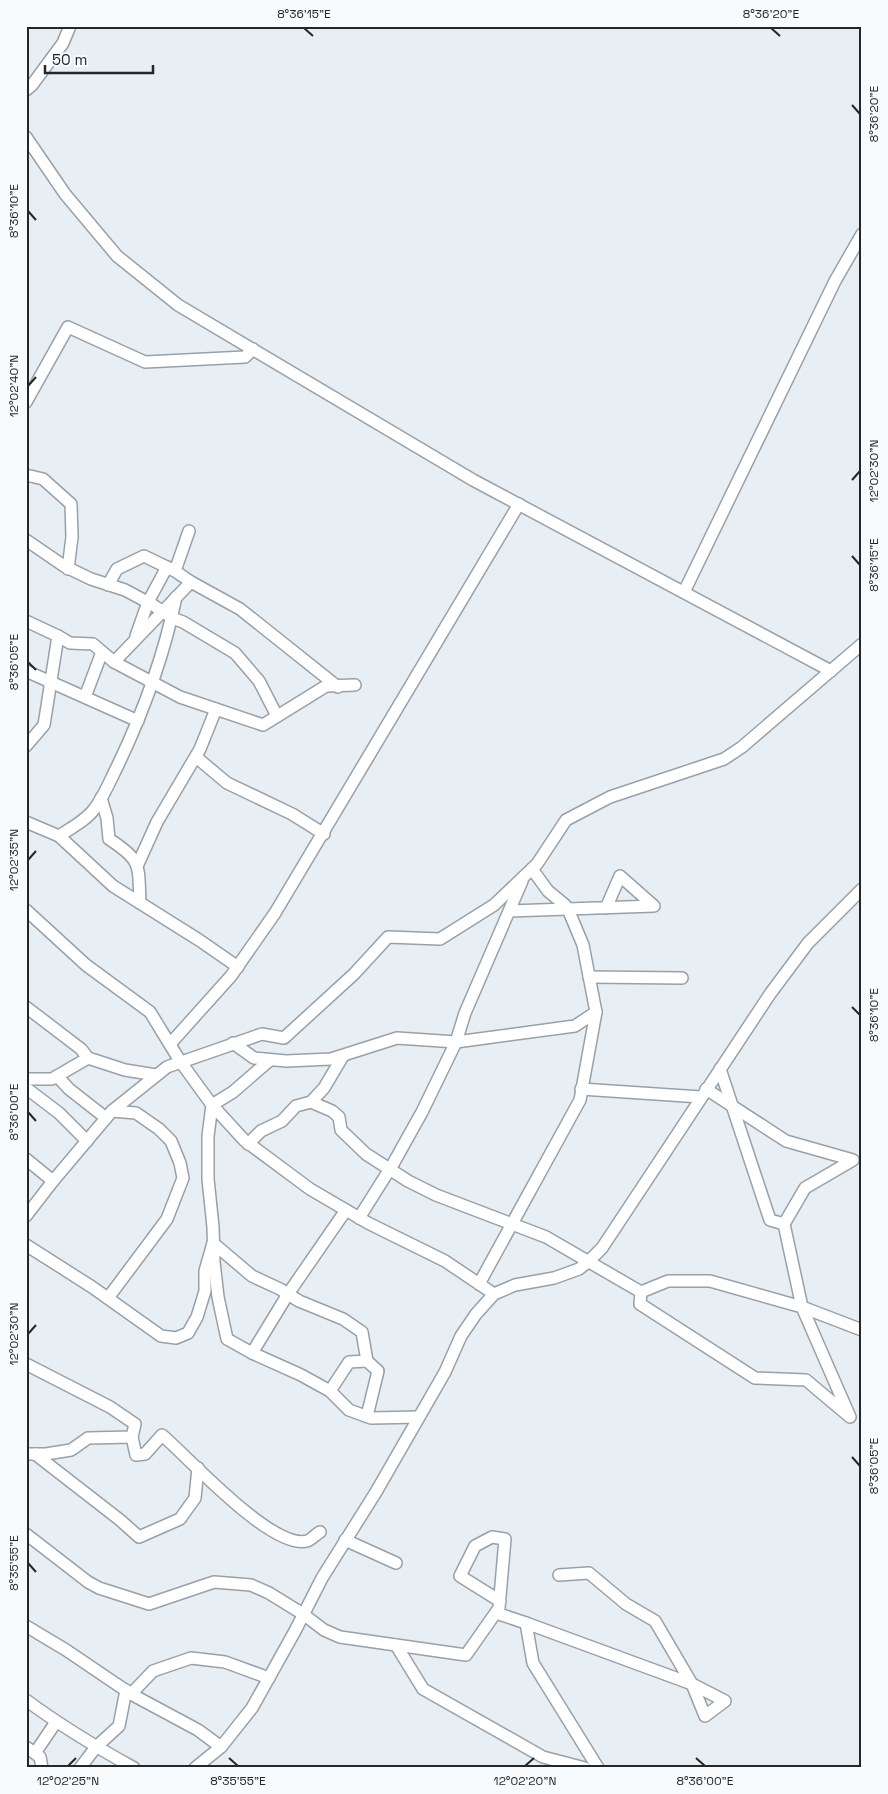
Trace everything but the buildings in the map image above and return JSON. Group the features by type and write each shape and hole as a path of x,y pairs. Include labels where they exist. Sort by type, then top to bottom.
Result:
{"street":[{"path":"26,90 32,85 63,42 70,26"},
{"path":"26,137 65,194 117,256 178,305 473,480 832,670"},
{"path":"684,592 835,281 862,234"},
{"path":"27,398 68,327 145,362 245,357 253,349"},
{"path":"26,475 43,479 71,504 72,537 68,568"},
{"path":"170,1044 238,967 276,913 518,504"},
{"path":"134,641 148,602 171,569 188,531"},
{"path":"26,540 68,568 91,580 125,590 172,618 183,622 235,654 259,682 277,716"},
{"path":"108,585 117,569 144,556 171,569 240,610 338,687"},
{"path":"114,662 191,582"},
{"path":"59,836 84,819 95,809 101,798 138,721 172,618 176,597"},
{"path":"26,621 70,643 93,644 114,662 180,697 263,725 326,686 355,685"},
{"path":"26,746 44,725 58,636"},
{"path":"26,1216 109,1115 167,1067 262,1034 284,1038 354,974 388,937 440,940 494,905 522,879 537,864 566,820 610,797 724,759 742,747 862,644"},
{"path":"85,697 102,652"},
{"path":"26,670 138,721"},
{"path":"140,903 138,864 157,822 196,757 216,709"},
{"path":"196,757 227,783 292,814 324,834"},
{"path":"101,798 107,818 110,839 128,851 138,864"},
{"path":"26,822 59,836 113,886 238,967"},
{"path":"479,1284 580,1100 596,1012 583,945 568,909 566,905 548,891 532,869"},
{"path":"359,1218 390,1169 422,1112 456,1042 465,1013 522,879"},
{"path":"195,1768 221,1747 252,1708 322,1578 376,1492 445,1372 461,1336 476,1314 494,1294 515,1286 562,1275 578,1269 590,1261 602,1248 770,994 808,943 862,889"},
{"path":"510,911 606,908"},
{"path":"26,910 86,965 150,1012 180,1061 212,1105 248,1144 310,1189 359,1218 445,1261 494,1294"},
{"path":"589,977 682,978"},
{"path":"27,1009 81,1049 88,1058 125,1070 156,1075"},
{"path":"233,1043 254,1058 286,1061 331,1059 398,1038 456,1042 574,1026 596,1012"},
{"path":"248,1144 261,1131 282,1122 296,1106 311,1102 324,1088 343,1056"},
{"path":"26,1079 52,1079 88,1058"},
{"path":"212,1105 233,1092 270,1060"},
{"path":"720,1069 770,1220 784,1224"},
{"path":"57,1076 69,1089 109,1115 136,1113 171,1141 180,1163 183,1178 167,1219 108,1298"},
{"path":"26,1088 59,1113 87,1141"},
{"path":"582,1089 704,1093 732,1104 786,1141 853,1160 805,1188 784,1224 802,1307 850,1417 806,1380 755,1378 640,1304 641,1292"},
{"path":"311,1102 332,1111 338,1117 341,1130 366,1154 408,1181 436,1195 546,1237 641,1292"},
{"path":"212,1105 208,1136 208,1179 218,1297 227,1339 330,1391 350,1410 371,1418 419,1417"},
{"path":"26,1159 53,1181"},
{"path":"252,1353 288,1294 346,1210"},
{"path":"213,1243 252,1276 300,1301 343,1319 362,1332 367,1361 378,1371 367,1416"},
{"path":"26,1244 108,1298 161,1336 176,1338 188,1333 197,1317 205,1291 205,1271 213,1243"},
{"path":"641,1292 668,1281 710,1282 802,1307 862,1330"},
{"path":"330,1391 349,1362 367,1361"},
{"path":"26,1364 110,1407 136,1424 132,1437 136,1455 145,1454 162,1435 237,1506 285,1539 307,1541 320,1532"},
{"path":"31,1454 71,1450 88,1438 132,1437"},
{"path":"31,1454 120,1520 139,1537 180,1519 196,1498 198,1468"},
{"path":"26,1534 88,1582 99,1588 149,1604 214,1582 251,1585 269,1593 303,1614 324,1630 340,1637 466,1655 498,1607 504,1539 492,1536 475,1546 460,1576 498,1607 526,1623 692,1684 655,1621 626,1604 589,1573 559,1574"},
{"path":"345,1540 396,1563"},
{"path":"526,1623 534,1663 598,1768"},
{"path":"26,1626 66,1650 128,1692 198,1730 221,1747"},
{"path":"396,1645 423,1689 544,1757 585,1768"},
{"path":"80,1768 96,1747 118,1726 128,1692 153,1671 190,1658 225,1662 269,1678"},
{"path":"26,1700 56,1722 134,1768"},
{"path":"42,1768 40,1757 31,1750 56,1722"}]}
